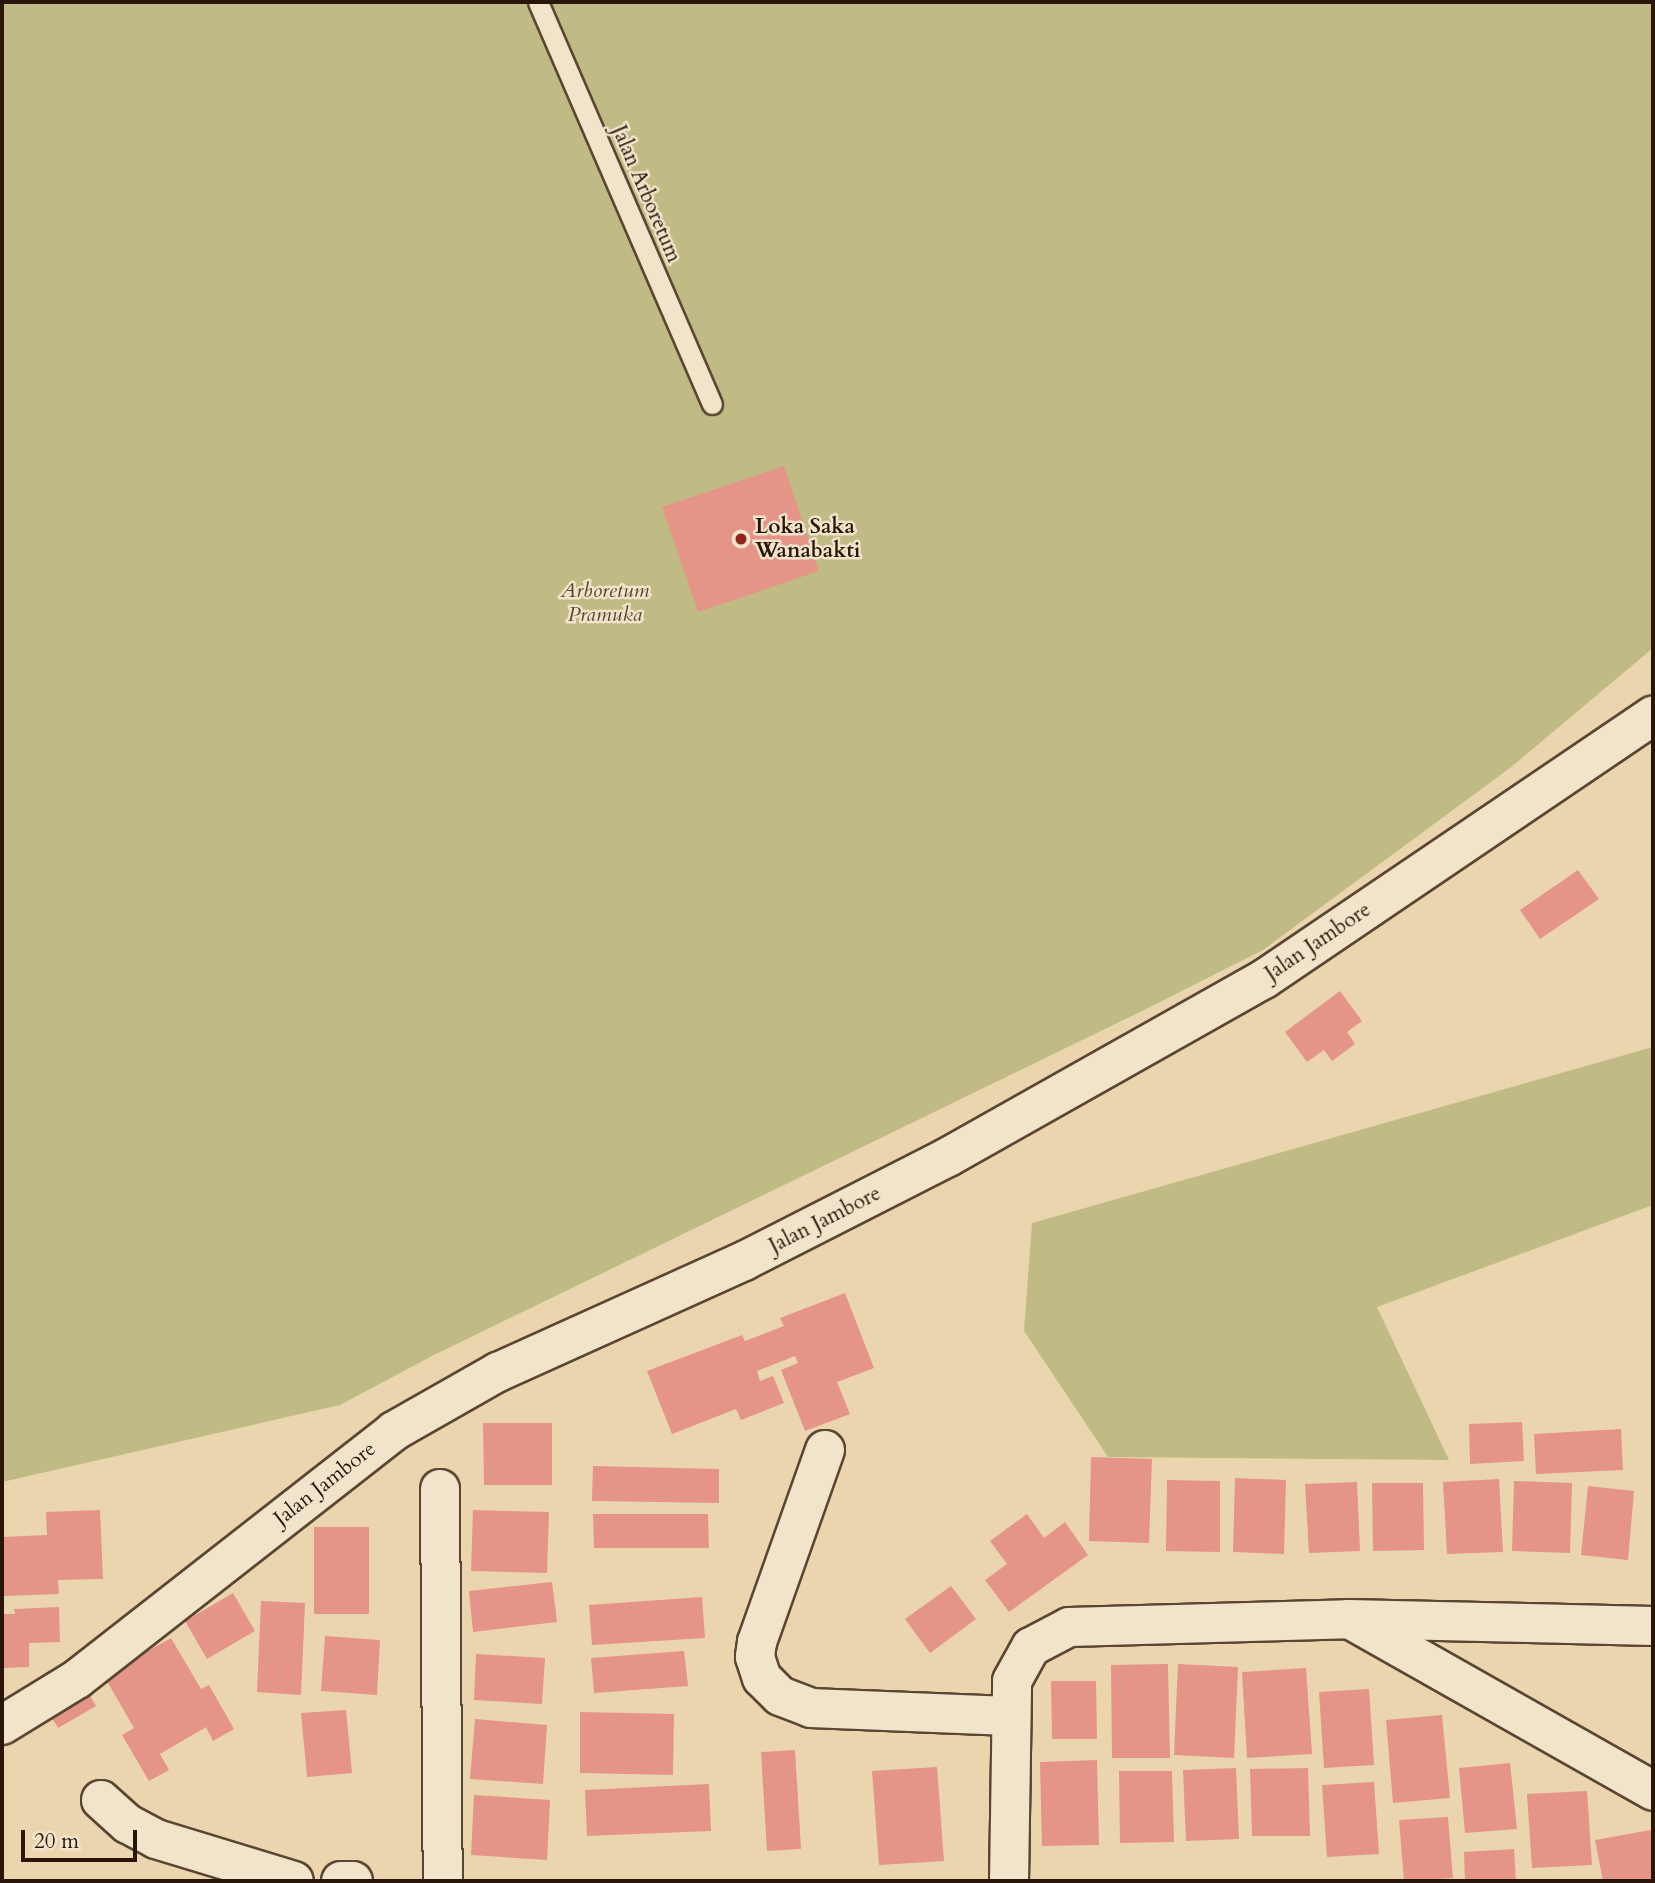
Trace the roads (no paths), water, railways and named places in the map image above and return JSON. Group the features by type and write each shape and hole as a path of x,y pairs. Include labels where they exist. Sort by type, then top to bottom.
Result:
{"street":[{"name":"Jalan Jambore","path":"2,1725 77,1679 394,1431 498,1372 744,1261 948,1157 1264,979 1653,716"},
{"path":"825,1450 757,1642 755,1657 762,1678 780,1696 811,1708 1009,1716"},
{"path":"440,1489 443,1881"},
{"path":"1348,1619 1653,1790"},
{"path":"1009,1881 1009,1716 1012,1681 1021,1660 1047,1637 1069,1627 1348,1619 1653,1626"},
{"path":"101,1800 128,1825 156,1839 293,1881"},
{"path":"341,1881 354,1881"}],"lane":[{"name":"Jalan Arboretum","path":"537,2 712,404"}],"place":[{"name":"Loka Saka Wanabakti","path":"741,539"}],"park label":[{"name":"Arboretum Pramuka","path":"605,603"}]}
